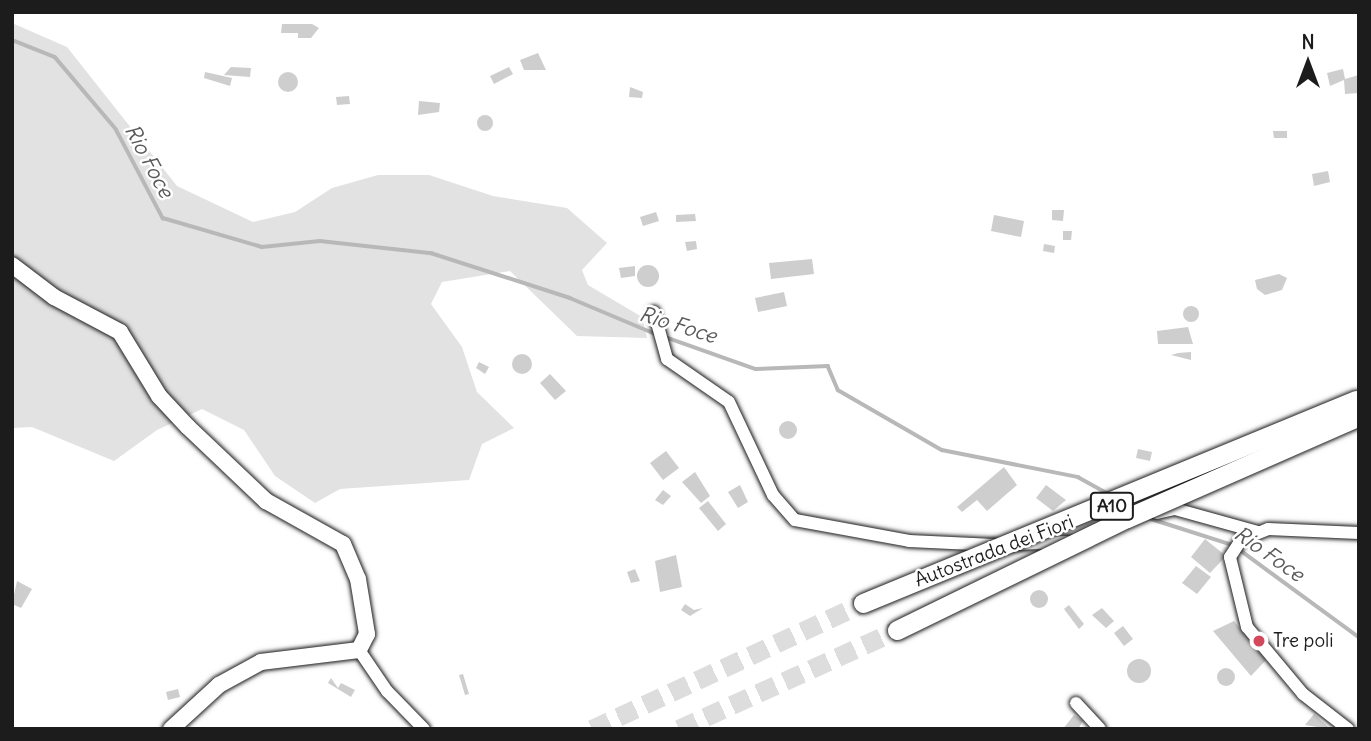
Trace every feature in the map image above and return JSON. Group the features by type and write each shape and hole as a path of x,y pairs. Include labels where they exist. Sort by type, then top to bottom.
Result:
{"highway":[{"name":"Autostrada dei Fiori","path":"863,603 1358,408"},
{"name":"Autostrada dei Fiori","path":"898,630 1358,408"}],"main road":[{"path":"12,265 54,297 120,332 159,396 246,483 290,518 343,544 365,607 367,634 359,650 261,663 219,685 171,729"}],"street":[{"path":"654,312 661,346 667,359 729,402 773,495 795,520 811,526 836,524 963,546 1072,542 1114,535 1165,509 1258,532 1359,533"},
{"path":"1258,532 1241,540 1230,557 1247,627 1303,694 1348,729"},
{"path":"359,650 387,691 424,729"},
{"path":"1076,703 1100,729"}],"shaded area":[{"path":"12,23 67,47 177,186 253,222 295,212 332,188 378,175 429,175 493,196 567,208 607,243 582,270 588,285 642,317 647,338 577,336 510,271 442,282 431,304 462,347 477,392 514,428 482,444 469,480 340,489 315,503 275,476 244,430 202,409 157,430 114,461 32,427 12,428"}],"building":[{"path":"282,24 312,24 319,28 311,38 298,38 298,33 281,33"},
{"path":"538,53 546,70 524,70 520,60"},
{"path":"231,67 251,68 250,77 224,75"},
{"path":"509,67 513,74 494,84 490,76"},
{"path":"1343,69 1345,79 1359,75 1359,93 1345,94 1344,80 1330,86 1327,73"},
{"path":"205,72 232,78 230,86 204,78"},
{"path":"288,72 295,75 298,82 295,89 288,92 281,89 278,82 281,75"},
{"path":"630,87 643,92 642,98 629,97"},
{"path":"349,96 350,104 337,105 336,97"},
{"path":"419,101 440,103 439,112 418,115"},
{"path":"482,115 488,115 493,123 491,129 482,131 477,126 477,120"},
{"path":"1273,131 1287,131 1287,138 1274,138"},
{"path":"1328,171 1330,182 1314,186 1312,174"},
{"path":"1052,210 1064,210 1063,221 1052,220"},
{"path":"656,212 659,221 643,226 640,217"},
{"path":"695,214 696,221 676,222 676,215"},
{"path":"994,215 1024,221 1021,237 991,231"},
{"path":"1063,231 1072,231 1071,240 1063,240"},
{"path":"696,241 697,249 687,251 685,242"},
{"path":"1044,244 1055,246 1054,253 1043,251"},
{"path":"812,259 814,274 771,279 769,263"},
{"path":"648,265 656,268 659,276 656,284 648,287 640,284 637,276 640,268"},
{"path":"635,266 635,276 621,278 619,268"},
{"path":"1279,274 1287,278 1282,290 1265,295 1257,289 1255,280"},
{"path":"784,292 787,306 758,312 755,298"},
{"path":"1188,306 1194,306 1199,314 1197,320 1188,322 1183,317 1183,311"},
{"path":"1188,327 1193,344 1158,344 1157,331"},
{"path":"1191,352 1191,360 1171,355 1178,353"},
{"path":"522,354 529,357 532,364 529,371 522,374 515,371 512,364 515,357"},
{"path":"479,362 489,367 485,374 476,368"},
{"path":"550,374 566,391 555,400 540,383"},
{"path":"788,421 794,424 797,430 794,436 788,439 782,436 779,430 782,424"},
{"path":"1138,449 1152,452 1150,461 1136,458"},
{"path":"666,451 679,468 663,480 650,463"},
{"path":"1004,467 1017,485 987,511 977,500 962,512 957,507"},
{"path":"695,472 710,496 701,503 682,482"},
{"path":"740,485 748,502 738,508 728,492"},
{"path":"1046,485 1066,500 1053,511 1036,498"},
{"path":"663,490 671,496 663,505 655,500"},
{"path":"708,501 726,524 718,531 699,508"},
{"path":"1205,539 1226,556 1210,573 1191,557"},
{"path":"676,555 682,587 660,592 655,561"},
{"path":"1196,566 1211,577 1197,594 1182,583"},
{"path":"635,569 640,581 631,583 627,572"},
{"path":"17,581 32,589 21,608 12,604"},
{"path":"1035,590 1043,590 1048,599 1046,606 1035,608 1030,603 1030,595"},
{"path":"685,604 694,610 703,608 690,616 681,610"},
{"path":"1069,605 1084,624 1079,629 1064,609"},
{"path":"1102,608 1114,621 1106,628 1092,615"},
{"path":"1234,621 1266,660 1251,676 1213,631"},
{"path":"1123,626 1133,639 1124,646 1114,633"},
{"path":"1139,659 1148,662 1151,671 1148,680 1139,683 1130,680 1127,671 1130,662"},
{"path":"1222,668 1230,668 1235,677 1233,684 1222,686 1217,681 1217,673"},
{"path":"463,674 469,694 465,695 459,675"},
{"path":"331,678 338,688 341,683 355,690 351,697 328,683"},
{"path":"178,689 180,697 168,700 166,692"},
{"path":"1314,714 1327,726 1330,729 1305,725"},
{"path":"1074,715 1083,721 1078,729 1063,729"}],"waterway":[{"name":"Rio Foce","path":"12,40 55,57 116,129 163,218 262,247 320,241 431,253 570,298 658,335"},
{"name":"Rio Foce","path":"665,337 756,369 828,366 838,390 942,450 1078,477 1109,494"},
{"name":"Rio Foce","path":"1145,517 1233,545"},
{"name":"Rio Foce","path":"1240,550 1359,637"}],"tunnel":[{"path":"592,729 863,603"},
{"path":"679,729 897,630"}],"place":[{"name":"Tre poli","path":"1259,641"}]}
